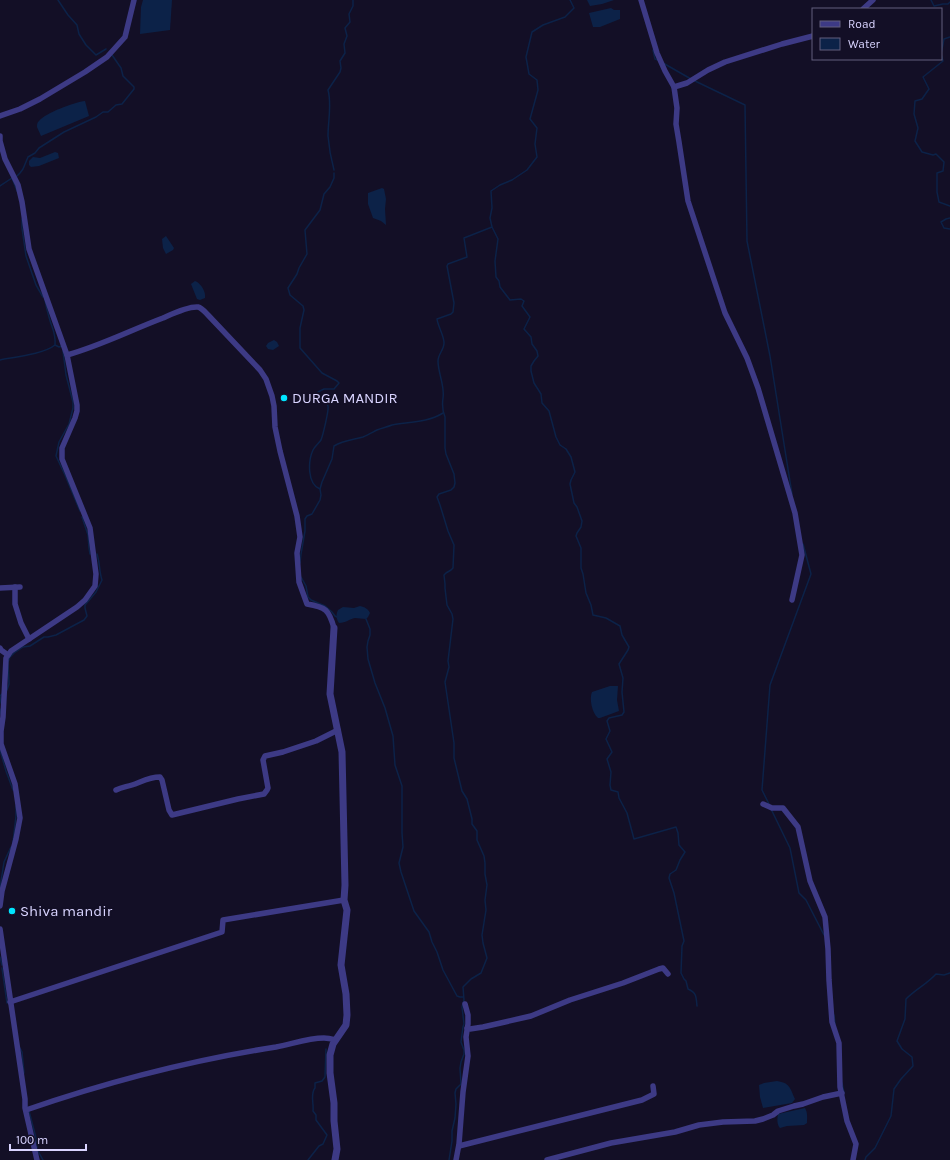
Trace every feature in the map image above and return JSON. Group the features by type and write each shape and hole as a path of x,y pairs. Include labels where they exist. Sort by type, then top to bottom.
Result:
{"street":[{"path":"0,116 20,109 40,99 79,76 107,57 125,37 134,0"},
{"path":"640,0 657,53 674,88 677,108 676,124 678,142 688,201 725,313 747,358 758,388 795,513 802,555 792,600"},
{"path":"864,8 873,0"},
{"path":"674,88 687,84 708,70 725,62 812,36"},
{"path":"0,136 5,159 18,185 29,249 67,355 77,411 62,448 62,459 90,528 96,579 95,586 91,593 76,607 8,655 0,731 1,744 15,784 20,818 2,891 0,906"},
{"path":"67,355 98,345 176,313 198,307 201,308 260,370 266,379 270,390 274,406 275,427 280,452 297,516 300,537 297,553 299,582 307,604 320,606 325,610 331,618 334,628 330,694 342,752 345,885 344,900 347,910 341,966 346,994 346,1026 333,1044 330,1055 334,1121 338,1149 335,1160"},
{"path":"0,588 18,587 16,604 29,639"},
{"path":"0,648 8,655"},
{"path":"116,790 153,777 160,777 169,810 172,815 264,794 268,790 263,760 265,756 284,752 316,741 338,730"},
{"path":"763,804 772,808 783,808 798,827 810,881 825,917 832,1022 839,1043 842,1093 847,1121 856,1144 853,1160"},
{"path":"10,1002 222,932 223,920 344,900"},
{"path":"0,929 2,967 10,1002 26,1110 37,1160"},
{"path":"467,1028 483,1027 530,1016 570,1000 623,983 659,969 663,968 668,974"},
{"path":"456,1160 459,1146 463,1092 468,1056 466,1037 468,1015 465,1004"},
{"path":"26,1110 86,1091 179,1066 252,1050 305,1041 324,1038 336,1040"},
{"path":"459,1146 642,1100 654,1094 653,1086"},
{"path":"547,1160 611,1143 655,1136 700,1125 764,1119 778,1111 823,1097 842,1093"}],"water":[{"path":"143,0 172,0 170,30 140,34 141,7"},
{"path":"587,0 614,0 590,6"},
{"path":"611,8 614,10 620,10 620,19 600,27 593,27 589,13"},
{"path":"85,101 89,116 41,136 37,125 42,118 60,108"},
{"path":"55,152 58,153 59,158 39,166 31,167 29,165 29,161 33,157 40,158"},
{"path":"382,188 384,189 386,199 386,225 373,218 368,204 368,193"},
{"path":"166,236 174,248 166,254 163,248 162,239"},
{"path":"195,281 203,288 205,298 200,300 197,299 191,284"},
{"path":"274,340 279,346 273,350 268,349 266,346 268,343"},
{"path":"360,606 366,608 370,613 366,619 355,618 339,623 337,620 338,610 343,607 354,608"},
{"path":"610,686 618,686 617,700 619,711 598,718 594,713 592,705 592,692"},
{"path":"777,1081 785,1083 791,1089 795,1099 792,1103 763,1108 759,1085"},
{"path":"805,1108 807,1123 804,1125 779,1127 778,1114"}],"waterway":[{"path":"58,0 77,25 79,34 86,45 96,55 106,49"},
{"path":"334,170 328,136 330,107 328,90 340,72 340,61 345,53 344,44 347,36 345,28 350,22 349,14 353,6 353,0"},
{"path":"570,0 574,8 565,17 543,25 532,32 526,57 529,74 537,80 538,90 530,119 537,128 535,144 537,157 527,170 491,191 492,208 490,218 492,227 498,239 495,261 496,277 499,281 500,287 510,300 521,299 524,301 522,306 530,317 524,329 531,337 532,344 537,351 538,356 531,366 534,383 541,394 542,403 549,411 556,437 560,445 566,449 571,457 575,472 570,484 574,503 582,521 581,527 576,536 581,548 581,568 586,593 593,615 606,618 620,626 622,635 629,647 619,664 623,678 622,692 624,712 622,715 609,718 607,721 610,731 606,739 612,752 607,759 611,772 610,785 611,790 618,792 619,798 627,813 634,839 676,827 679,845 685,852 676,870 670,874 669,878 674,893 684,941 682,946 681,973 686,981 688,989 696,996 697,1006"},
{"path":"931,0 934,6 948,4 950,2"},
{"path":"942,49 944,39 950,37"},
{"path":"653,50 655,59 658,60"},
{"path":"17,176 23,169 28,157 35,153 39,148 64,132 96,117 103,112 108,112 116,105 122,104 134,89 134,87 123,76 121,68 112,55"},
{"path":"942,58 943,61 923,77 929,89 922,99 915,101 914,114 918,128 915,141 922,152 933,155 936,154 944,162 943,171 937,173 937,192 939,202 950,206"},
{"path":"663,63 691,79"},
{"path":"695,81 745,105 747,241 770,356 792,494"},
{"path":"320,489 316,486 311,477 310,460 313,450 321,440 327,417 328,406 325,401 317,395 318,392 324,389 334,389 339,383 322,373 300,348 300,328 304,310 303,306 290,295 288,288 307,254 305,230 320,210 324,194 330,187 334,178 334,173"},
{"path":"0,186 12,178 17,191"},
{"path":"950,218 941,222 944,228 950,229"},
{"path":"22,219 26,256 36,285 43,297"},
{"path":"449,1160 455,1118 455,1093 456,1089 461,1084 460,1068 464,1054 461,1042 464,1024 462,1007 464,1000 463,987 471,979 481,973 487,958 482,935 486,910 485,900 487,885 484,856 477,840 477,831 472,824 467,799 462,791 454,758 454,743 445,682 449,667 448,661 453,619 447,605 444,575 453,568 454,545 437,497 439,494 451,490 455,483 454,474 445,448 445,417 442,405 443,389 438,361 444,343 437,319 453,312 454,303 447,266 448,264 467,257 464,238 492,227"},
{"path":"45,300 54,334 55,345 59,347 62,346"},
{"path":"0,360 37,353 55,345"},
{"path":"63,351 73,408 69,424 59,442 56,456 80,511"},
{"path":"300,563 305,531 305,519 307,516 312,514 320,500 320,489 332,459 334,446 345,441 363,437 392,425 425,420 443,413"},
{"path":"82,517 88,535 90,554"},
{"path":"769,804 762,790 770,685 811,574 803,544"},
{"path":"7,690 9,684 8,662 14,653 23,647 30,646 44,637 56,635 84,620 87,616 85,605 96,592 102,580 97,554"},
{"path":"301,577 306,586 308,597 311,600 325,606 337,617"},
{"path":"366,619 370,629 367,647 368,659 393,736 395,765 402,786 403,847 399,863 401,872 414,911 429,932 443,970 457,996 463,997"},
{"path":"1,703 0,696 2,694"},
{"path":"0,714 1,709"},
{"path":"0,750 13,790"},
{"path":"13,842 16,806"},
{"path":"771,809 790,848 799,893 806,900 824,935"},
{"path":"0,888 4,862 11,847"},
{"path":"0,957 2,965"},
{"path":"2,968 7,1003"},
{"path":"865,1160 875,1148 891,1116 894,1089 913,1066 912,1057 902,1049 897,1041 905,1019 906,999 936,974 944,975 950,973"},
{"path":"834,1015 835,1024"},
{"path":"20,1048 22,1052 24,1073"},
{"path":"308,1160 319,1146 323,1144 327,1135 316,1120 316,1115 313,1111 312,1096 315,1083 322,1081 325,1077 326,1049"},
{"path":"842,1083 844,1093"},
{"path":"29,1111 37,1148"},
{"path":"38,1151 43,1160"}],"place":[{"name":"DURGA MANDIR","path":"284,398"},
{"name":"Shiva mandir","path":"12,911"}]}
